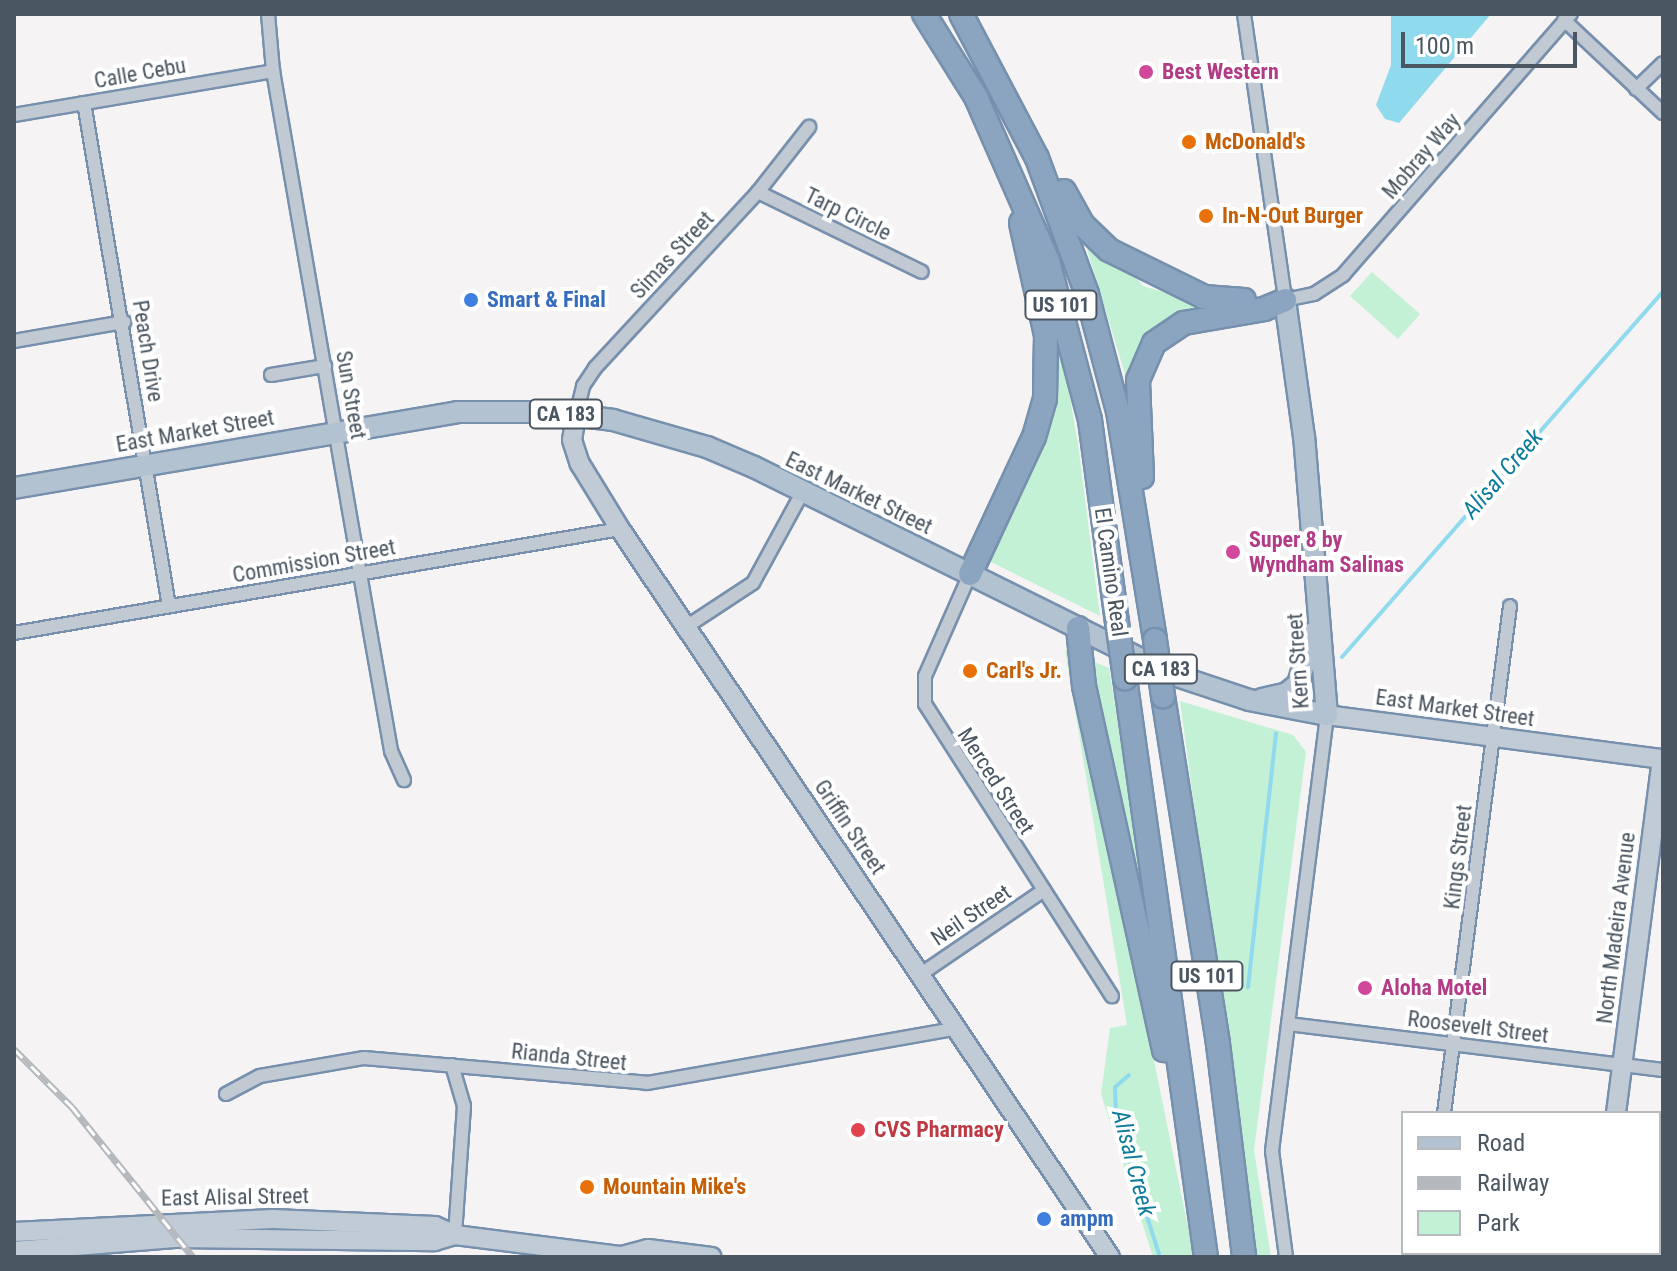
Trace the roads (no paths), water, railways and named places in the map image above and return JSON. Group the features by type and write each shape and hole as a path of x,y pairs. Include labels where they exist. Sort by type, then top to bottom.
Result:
{"highway":[{"name":"El Camino Real","path":"924,14 973,90 1048,261 1090,420 1206,1257"},
{"name":"El Camino Real","path":"961,14 1018,117 1063,223 1098,331 1118,411 1218,1044 1244,1257"},
{"path":"1018,117 1042,147 1083,225 1109,250 1204,297 1285,300"},
{"path":"970,574 1034,437 1047,378 1046,335 1013,183"},
{"path":"1147,590 1137,389 1141,365 1154,343 1174,327 1264,309 1285,300"},
{"path":"1078,628 1084,686 1174,1103 1190,1139"}],"main road":[{"name":"Kern Street","path":"1285,300 1299,393 1327,715"},
{"name":"East Market Street","path":"14,488 336,430 457,412 576,415 644,427 707,447 1171,674 1249,700 1327,715 1493,739 1663,756"},
{"name":"Griffin Street","path":"576,415 572,440 580,464 620,529 1110,1257"},
{"path":"1249,700 1280,696 1295,688 1318,616"},
{"name":"North Madeira Avenue","path":"1616,1111 1663,756"},
{"name":"East Alisal Street","path":"14,1232 273,1219 435,1226 502,1249 623,1256 648,1249 711,1257"},
{"name":"East Alisal Street","path":"14,1251 177,1238 435,1241 455,1235"}],"street":[{"name":"Sun Street","path":"268,14 273,71 391,751 404,780"},
{"name":"Kern Street","path":"1244,14 1285,300"},
{"name":"Mobray Way","path":"1285,300 1314,294 1343,275 1567,17"},
{"path":"1567,17 1663,113"},
{"path":"1636,89 1663,63"},
{"name":"Calle Cebu","path":"14,115 273,71"},
{"name":"Peach Drive","path":"84,103 124,322 169,606"},
{"name":"Simas Street","path":"576,415 583,386 595,368 758,192 809,127"},
{"name":"Tarp Circle","path":"758,192 922,272"},
{"path":"14,341 124,322"},
{"path":"271,375 325,366"},
{"path":"686,627 753,583 802,493"},
{"name":"Commission Street","path":"14,633 620,529"},
{"name":"Merced Street","path":"970,574 925,676 925,704 1112,996"},
{"name":"Kings Street","path":"1444,1111 1510,606"},
{"name":"Kern Street","path":"1286,1257 1271,1160 1327,715"},
{"name":"Neil Street","path":"921,974 1044,890"},
{"name":"Roosevelt Street","path":"1288,1024 1663,1070"},
{"name":"Rianda Street","path":"226,1094 260,1076 364,1058 647,1083 958,1028"},
{"path":"452,1065 464,1106 455,1235"}],"water":[{"path":"1391,14 1491,14 1399,123 1385,119 1376,105 1391,65"}],"waterway":[{"name":"Alisal Creek","path":"1342,657 1663,291"},
{"name":"Alisal Creek","path":"1248,987 1276,734"},
{"name":"Alisal Creek","path":"1129,1075 1115,1087 1116,1120 1160,1257"}],"railway":[{"path":"14,1049 72,1107 193,1257"}],"place":[{"name":"Best Western","path":"1146,72"},
{"name":"McDonald's","path":"1189,142"},
{"name":"In-N-Out Burger","path":"1206,216"},
{"name":"Smart & Final","path":"471,300"},
{"name":"Super 8 by Wyndham Salinas","path":"1233,552"},
{"name":"Carl's Jr.","path":"970,671"},
{"name":"Aloha Motel","path":"1365,988"},
{"name":"CVS Pharmacy","path":"858,1130"},
{"name":"Mountain Mike's","path":"587,1187"},
{"name":"ampm","path":"1044,1219"}]}
